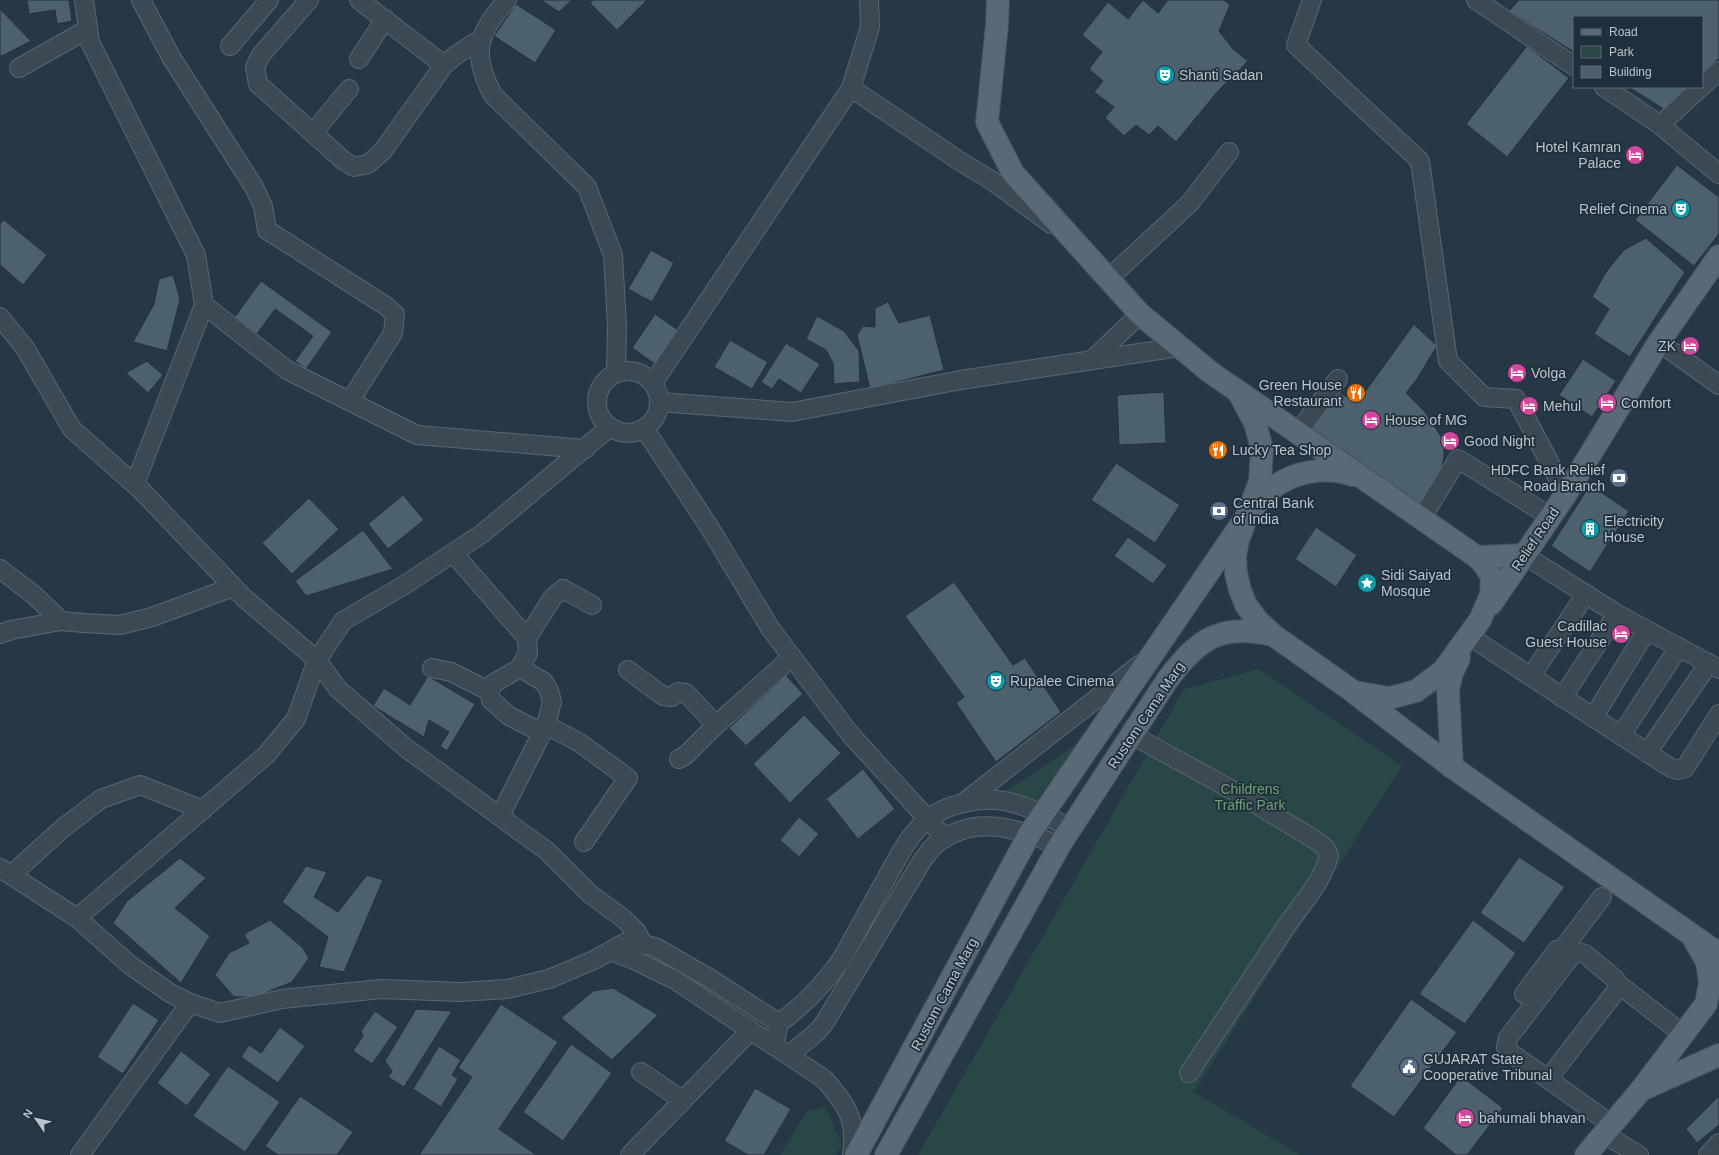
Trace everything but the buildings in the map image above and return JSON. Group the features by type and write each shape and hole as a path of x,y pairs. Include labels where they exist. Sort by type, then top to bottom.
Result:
{"main road":[{"path":"998,0 997,25 986,122 1013,172 1140,314 1179,347 1239,393 1298,432 1360,477 1478,557 1489,571 1493,584 1491,595 1452,673 1448,690 1452,767"},
{"name":"Relief Road","path":"1475,628 1566,494 1659,342 1719,256"},
{"path":"1239,393 1255,423 1262,450 1260,481 1249,513"},
{"name":"Rustom Cama Marg","path":"856,1155 1030,833 1249,513 1270,490 1295,476 1323,470 1342,472 1360,477"},
{"name":"Rustom Cama Marg","path":"1249,513 1238,540 1235,556 1236,573 1240,590 1246,605 1258,621 1273,635"},
{"path":"1478,557 1524,555"},
{"path":"1354,692 1390,698 1416,691 1444,671 1475,628"},
{"name":"Rustom Cama Marg","path":"886,1155 1059,846 1168,679 1183,659 1205,641 1228,631 1252,630 1273,635"},
{"path":"1273,635 1354,692 1452,767 1692,937 1719,954"},
{"path":"1598,1144 1706,1004 1710,983 1707,962 1692,937"},
{"path":"1641,1090 1719,1055"}],"street":[{"path":"84,0 90,42 196,255 204,305 135,484"},
{"path":"141,0 171,57 201,101 254,187 263,206 266,230 386,306 395,314 393,333 350,401"},
{"path":"230,46 269,0"},
{"path":"309,0 261,55 255,67 258,84 354,167 368,164 382,152 444,65 456,54 482,38"},
{"path":"359,0 444,65"},
{"path":"507,0 493,16 482,38 479,58 483,77 493,95 587,187 613,255 617,326 616,373"},
{"path":"653,383 852,88 870,27 869,0"},
{"path":"1312,0 1296,45 1420,161 1448,361 1484,397 1516,399 1566,494"},
{"path":"1476,0 1497,5 1573,65"},
{"path":"359,59 385,19"},
{"path":"20,68 88,29"},
{"path":"1703,86 1719,71"},
{"path":"852,88 961,162 991,180 1074,242"},
{"path":"1605,88 1660,125 1719,174"},
{"path":"1660,125 1701,88"},
{"path":"313,133 349,89"},
{"path":"1108,279 1190,203 1229,152"},
{"path":"204,305 287,370 417,435 585,449"},
{"path":"1092,360 1140,314"},
{"path":"0,318 25,348 72,430 135,484 244,598 317,660 338,689 406,748 546,851 590,894 624,918 636,931 644,945"},
{"path":"1659,342 1719,385"},
{"path":"659,402 792,412 961,380 1179,347"},
{"path":"626,371 636,372 645,376 653,383 657,392 659,402 657,412 652,421 644,428 635,432 625,433 610,427 600,417 597,407 597,396 607,379 616,373 626,371"},
{"path":"1298,432 1338,379"},
{"path":"77,918 266,755 296,719 317,660 343,621 406,584 483,533 610,427"},
{"path":"644,428 708,525 770,628 850,734 945,838"},
{"path":"1421,519 1458,459 1550,517"},
{"path":"453,553 527,638"},
{"path":"1524,555 1617,614 1714,666 1648,753"},
{"path":"0,569 34,595 61,621"},
{"path":"0,634 11,630 61,621 84,624 120,625 152,617 233,587"},
{"path":"584,842 628,778 580,743 509,716 491,700 489,691 494,683 520,668 528,653 527,638 553,597 563,589 592,605"},
{"path":"1531,676 1586,594"},
{"path":"1562,698 1617,614"},
{"path":"1475,628 1531,676 1592,718 1671,768 1678,770 1685,768 1719,714"},
{"path":"1592,718 1647,630"},
{"path":"1621,735 1679,647"},
{"path":"679,759 686,755 716,725 792,657"},
{"path":"963,802 1149,658"},
{"path":"432,668 451,672 489,691"},
{"path":"500,816 544,729 552,702 549,691 544,682 520,668"},
{"path":"628,670 664,696 672,697 678,692 686,693 716,725"},
{"path":"1132,735 1234,791 1318,841 1326,848 1329,855 1326,868 1319,881 1287,925 1190,1073"},
{"path":"203,810 140,785 101,799 5,872 77,918 130,964 170,993 190,1003 220,1013 282,999 380,988 460,992 507,989 549,979 610,951 628,941 655,947 709,978 779,1023"},
{"path":"779,1023 792,1014 830,977 906,844 928,819 947,807 963,802 1008,802 1043,814 1070,828"},
{"path":"782,1051 817,1032 825,1022 922,861 934,846 945,838 966,828 988,826 1014,829 1030,833 1059,846"},
{"path":"1602,897 1567,952 1508,1038 1506,1047 1512,1054 1548,1079 1598,1144 1639,1155"},
{"path":"1524,994 1558,950 1578,952 1585,954 1615,979 1618,984 1683,1034"},
{"path":"610,951 634,960 675,980 824,1079 840,1097 851,1117 854,1138 852,1155"},
{"path":"1548,1079 1616,991 1618,984"},
{"path":"80,1155 190,1003"},
{"path":"779,1023 782,1051"},
{"path":"630,1155 751,1030"},
{"path":"641,1072 682,1100"},
{"path":"1708,1155 1719,1143"}],"green space":[{"name":"Childrens Traffic Park","path":"1259,669 1402,766 1194,1092 1300,1155 918,1155 1184,689"},
{"path":"1077,744 1035,803 994,799"},
{"path":"825,1107 842,1144 836,1155 780,1155 807,1111"}],"place":[{"name":"Shanti Sadan","path":"1165,75"},
{"name":"Hotel Kamran Palace","path":"1635,155"},
{"name":"Relief Cinema","path":"1681,209"},
{"name":"ZK","path":"1690,346"},
{"name":"Volga","path":"1517,373"},
{"name":"Green House Restaurant","path":"1356,393"},
{"name":"Comfort","path":"1607,403"},
{"name":"Mehul","path":"1529,406"},
{"name":"House of MG","path":"1371,420"},
{"name":"Good Night","path":"1450,441"},
{"name":"Lucky Tea Shop","path":"1218,450"},
{"name":"HDFC Bank Relief Road Branch","path":"1619,478"},
{"name":"Central Bank of India","path":"1219,511"},
{"name":"Electricity House","path":"1590,529"},
{"name":"Sidi Saiyad Mosque","path":"1367,583"},
{"name":"Cadillac Guest House","path":"1621,634"},
{"name":"Rupalee Cinema","path":"996,681"},
{"name":"GUJARAT State Cooperative Tribunal","path":"1409,1067"},
{"name":"bahumali bhavan","path":"1465,1118"}]}
